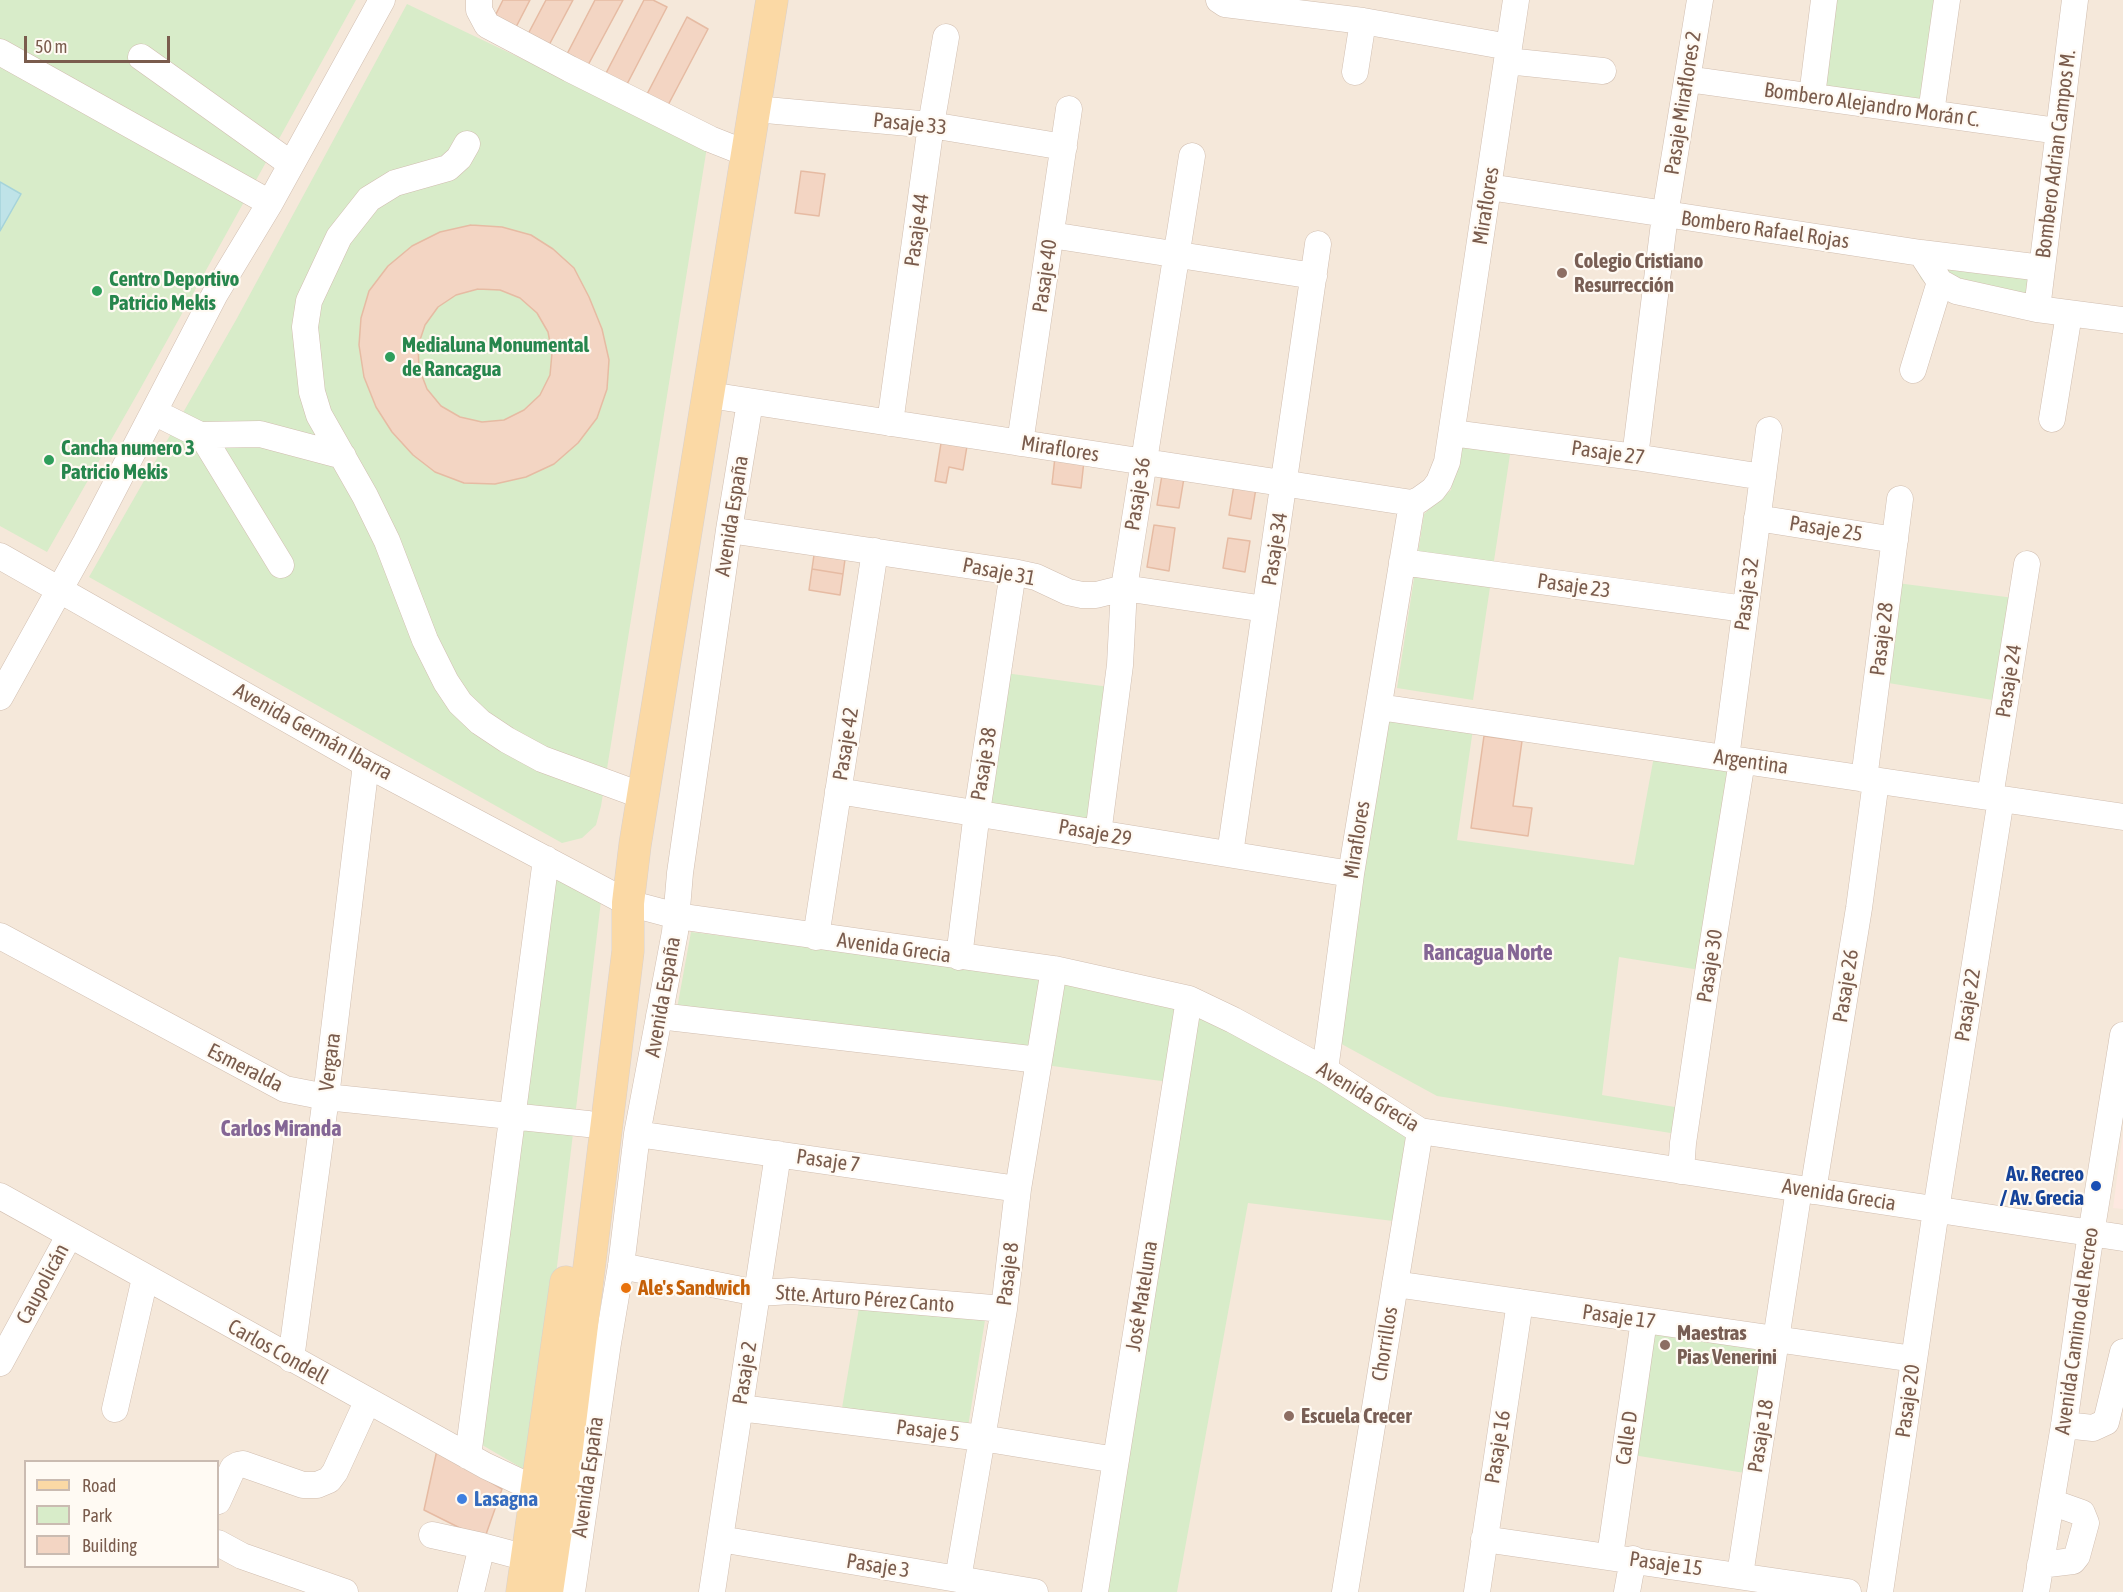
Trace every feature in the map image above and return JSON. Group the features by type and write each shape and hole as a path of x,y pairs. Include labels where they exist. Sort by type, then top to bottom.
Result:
{"main road":[{"name":"Avenida España","path":"522,1592 527,1558 549,1493 628,951 628,903 643,796 772,0"},
{"name":"Avenida España","path":"547,1592 549,1493 588,1124 614,944 621,914 628,903"}],"street":[{"path":"3,684 86,542 215,294 270,202 382,0"},
{"path":"479,0 479,10 487,25 710,139 748,154"},
{"path":"1219,0 1225,4 1363,21 1508,54 1603,71"},
{"name":"Miraflores","path":"709,395 1412,503 1427,496 1440,482 1444,472 1452,433 1516,0"},
{"name":"Pasaje Miraflores 2","path":"1635,457 1665,215 1700,0"},
{"path":"1812,96 1824,0"},
{"path":"1931,113 1947,0"},
{"name":"Bombero Adrian Campos M.","path":"2037,309 2075,0"},
{"path":"1355,72 1363,21"},
{"name":"Pasaje 44","path":"890,423 931,125 946,37"},
{"path":"0,52 270,202"},
{"path":"141,57 291,164"},
{"name":"Bombero Alejandro Morán C.","path":"1687,79 2058,130"},
{"name":"Pasaje 33","path":"755,109 931,125 1064,147"},
{"name":"Pasaje 40","path":"1020,443 1069,109"},
{"path":"467,144 459,158 448,168 395,183 369,199 339,237 309,301 305,327 312,392 319,415 387,541 426,640 446,682 460,704 480,722 542,759 643,796"},
{"name":"Pasaje 36","path":"1098,834 1120,665 1124,588 1192,156"},
{"name":"Bombero Rafael Rojas","path":"1489,188 1921,253 2042,268"},
{"path":"1051,235 1314,276"},
{"name":"Pasaje 34","path":"1230,854 1318,244"},
{"path":"1921,253 1940,282 1956,291 2037,309 2123,320"},
{"path":"1913,370 1940,282"},
{"path":"2052,419 2069,314"},
{"name":"Avenida España","path":"573,1592 638,1134 677,916 680,873 729,531 750,402"},
{"path":"154,411 200,435 260,434 343,456"},
{"name":"Pasaje 32","path":"1734,760 1745,609 1769,430"},
{"name":"Pasaje 27","path":"1452,433 1635,457 1763,477"},
{"path":"200,435 281,565"},
{"name":"Pasaje 28","path":"1870,780 1900,499"},
{"name":"Miraflores","path":"1325,1070 1351,874 1412,503"},
{"name":"Pasaje 25","path":"1757,518 1895,540"},
{"name":"Pasaje 31","path":"729,531 1013,572 1036,577 1068,592 1082,595 1096,595 1124,588 1266,609"},
{"name":"Pasaje 42","path":"816,937 875,551"},
{"name":"Avenida Germán Ibarra","path":"0,556 366,764 628,903"},
{"name":"Pasaje 23","path":"1402,562 1745,609"},
{"name":"Pasaje 24","path":"1995,798 2027,564"},
{"name":"Pasaje 38","path":"959,957 977,812 1013,572"},
{"name":"Argentina","path":"1379,707 2123,817"},
{"name":"Pasaje 30","path":"1681,1171 1734,760"},
{"name":"Vergara","path":"291,1359 326,1097 366,764"},
{"name":"Pasaje 26","path":"1806,1190 1859,908 1870,780"},
{"name":"Pasaje 29","path":"838,791 1351,874"},
{"name":"Pasaje 22","path":"1936,1210 1995,798"},
{"path":"468,1456 546,859"},
{"name":"Avenida Grecia","path":"628,903 677,916 1054,969 1189,999 1325,1070 1420,1131 2123,1238"},
{"name":"Esmeralda","path":"0,936 270,1083 285,1089 326,1097 588,1124"},
{"name":"Pasaje 8","path":"958,1579 1004,1310 1018,1189 1054,969"},
{"name":"José Mateluna","path":"1095,1592 1189,999"},
{"path":"659,1016 1039,1060"},
{"name":"Avenida Camino del Recreo","path":"2036,1592 2064,1425 2123,1035"},
{"name":"Chorrillos","path":"1345,1592 1420,1131"},
{"name":"Pasaje 7","path":"638,1134 1018,1189"},
{"name":"Pasaje 2","path":"712,1592 778,1154"},
{"name":"Pasaje 18","path":"1740,1575 1775,1339 1806,1190"},
{"name":"Carlos Condell","path":"0,1196 367,1402 468,1456 549,1493"},
{"name":"Pasaje 20","path":"1880,1592 1936,1210"},
{"name":"Caupolicán","path":"0,1363 69,1236"},
{"name":"Stte. Arturo Pérez Canto","path":"621,1266 758,1293 792,1291 1004,1310"},
{"path":"115,1409 145,1278"},
{"name":"Pasaje 17","path":"1395,1284 1914,1359"},
{"name":"Pasaje 16","path":"1477,1592 1520,1302"},
{"name":"Calle D","path":"1627,1592 1622,1558 1644,1320"},
{"path":"2064,1425 2093,1428 2106,1422 2123,1352"},
{"path":"219,1499 232,1468 243,1464 303,1485 317,1485 329,1480 335,1472 367,1402"},
{"name":"Pasaje 5","path":"740,1407 982,1438 1116,1460"},
{"path":"2040,1565 2073,1561 2077,1556 2086,1523 2082,1513 2051,1502"},
{"path":"432,1535 527,1558"},
{"name":"Pasaje 3","path":"720,1539 1035,1592"},
{"name":"Pasaje 15","path":"1484,1539 1848,1592"},
{"path":"219,1544 242,1556 345,1592"},
{"path":"471,1592 482,1546"}],"shaded area":[{"path":"0,0 2123,0 2123,1592 0,1592"},
{"path":"2123,1132 2123,1209 2113,1208"}],"green space":[{"name":"Centro Deportivo Patricio Mekis","path":"0,0 356,0 47,552 0,526"},
{"path":"1835,0 1936,0 1922,102 1824,87"},
{"name":"Centro Deportivo Patricio Mekis","path":"407,4 707,147 601,806 596,825 582,838 562,843 89,577 236,320"},
{"path":"1915,265 2042,270 2037,307 1931,288 1921,279"},
{"path":"1459,440 1511,448 1473,700 1397,688 1424,514 1451,490"},
{"path":"1889,582 2022,599 2005,702 1876,681"},
{"path":"1005,673 1117,688 1097,827 984,809"},
{"path":"1385,716 1473,729 1457,840 1634,865 1654,756 1733,767 1700,970 1619,957 1602,1095 1681,1108 1677,1134 1437,1096 1336,1041"},
{"path":"540,863 601,901 532,1474 465,1435"},
{"path":"691,932 1065,979 1183,1005 1412,1133 1393,1221 1248,1203 1177,1592 1106,1592 1183,1084 676,1014"},
{"path":"860,1302 985,1320 968,1427 842,1408"},
{"path":"1654,1326 1772,1345 1751,1474 1633,1455"}],"water":[{"path":"0,182 21,194 0,231"}],"building":[{"path":"503,0 530,0 515,29 494,18"},
{"path":"546,0 573,0 548,47 527,36"},
{"path":"595,0 623,0 587,67 566,56"},
{"path":"644,0 653,0 667,7 625,88 604,77"},
{"path":"687,17 708,29 666,109 645,98"},
{"path":"801,171 825,174 819,216 795,213"},
{"name":"Medialuna Monumental de Rancagua","path":"471,225 502,227 531,235 553,249 574,268 602,329 609,360 607,389 597,418 578,443 554,464 526,477 495,484 464,483 435,472 413,455 392,432 376,407 364,377 359,345 361,318 369,291 388,266 412,246 440,232","holes":["478,289 500,290 520,298 537,313 548,332 552,353 550,375 540,395 524,410 504,420 482,422 460,417 441,406 427,389 419,368 418,346 425,325 438,307 456,295"]},
{"path":"942,437 968,440 963,470 949,467 946,483 935,481"},
{"path":"1055,457 1084,461 1081,488 1052,484"},
{"path":"1162,475 1184,478 1179,508 1157,505"},
{"path":"1234,485 1256,488 1251,519 1229,515"},
{"path":"1154,525 1175,528 1169,571 1147,567"},
{"path":"1228,538 1250,541 1245,572 1223,568"},
{"path":"815,548 846,552 843,574 812,569"},
{"path":"812,569 843,574 840,595 809,590"},
{"path":"1484,736 1522,741 1513,806 1532,808 1528,836 1471,828"},
{"name":"Lasagna","path":"437,1450 502,1489 484,1540 424,1510"}],"place":[{"name":"Colegio Cristiano Resurrección","path":"1562,273"},
{"name":"Centro Deportivo Patricio Mekis","path":"97,291"},
{"name":"Medialuna Monumental de Rancagua","path":"390,357"},
{"name":"Cancha numero 3 Patricio Mekis","path":"49,460"},
{"name":"Av. Recreo / Av. Grecia","path":"2096,1186"},
{"name":"Ale's Sandwich","path":"626,1288"},
{"name":"Maestras Pias Venerini","path":"1665,1345"},
{"name":"Escuela Crecer","path":"1289,1416"},
{"name":"Lasagna","path":"462,1499"}],"district":[{"name":"Rancagua Norte","path":"1488,953"},
{"name":"Carlos Miranda","path":"281,1129"}]}
